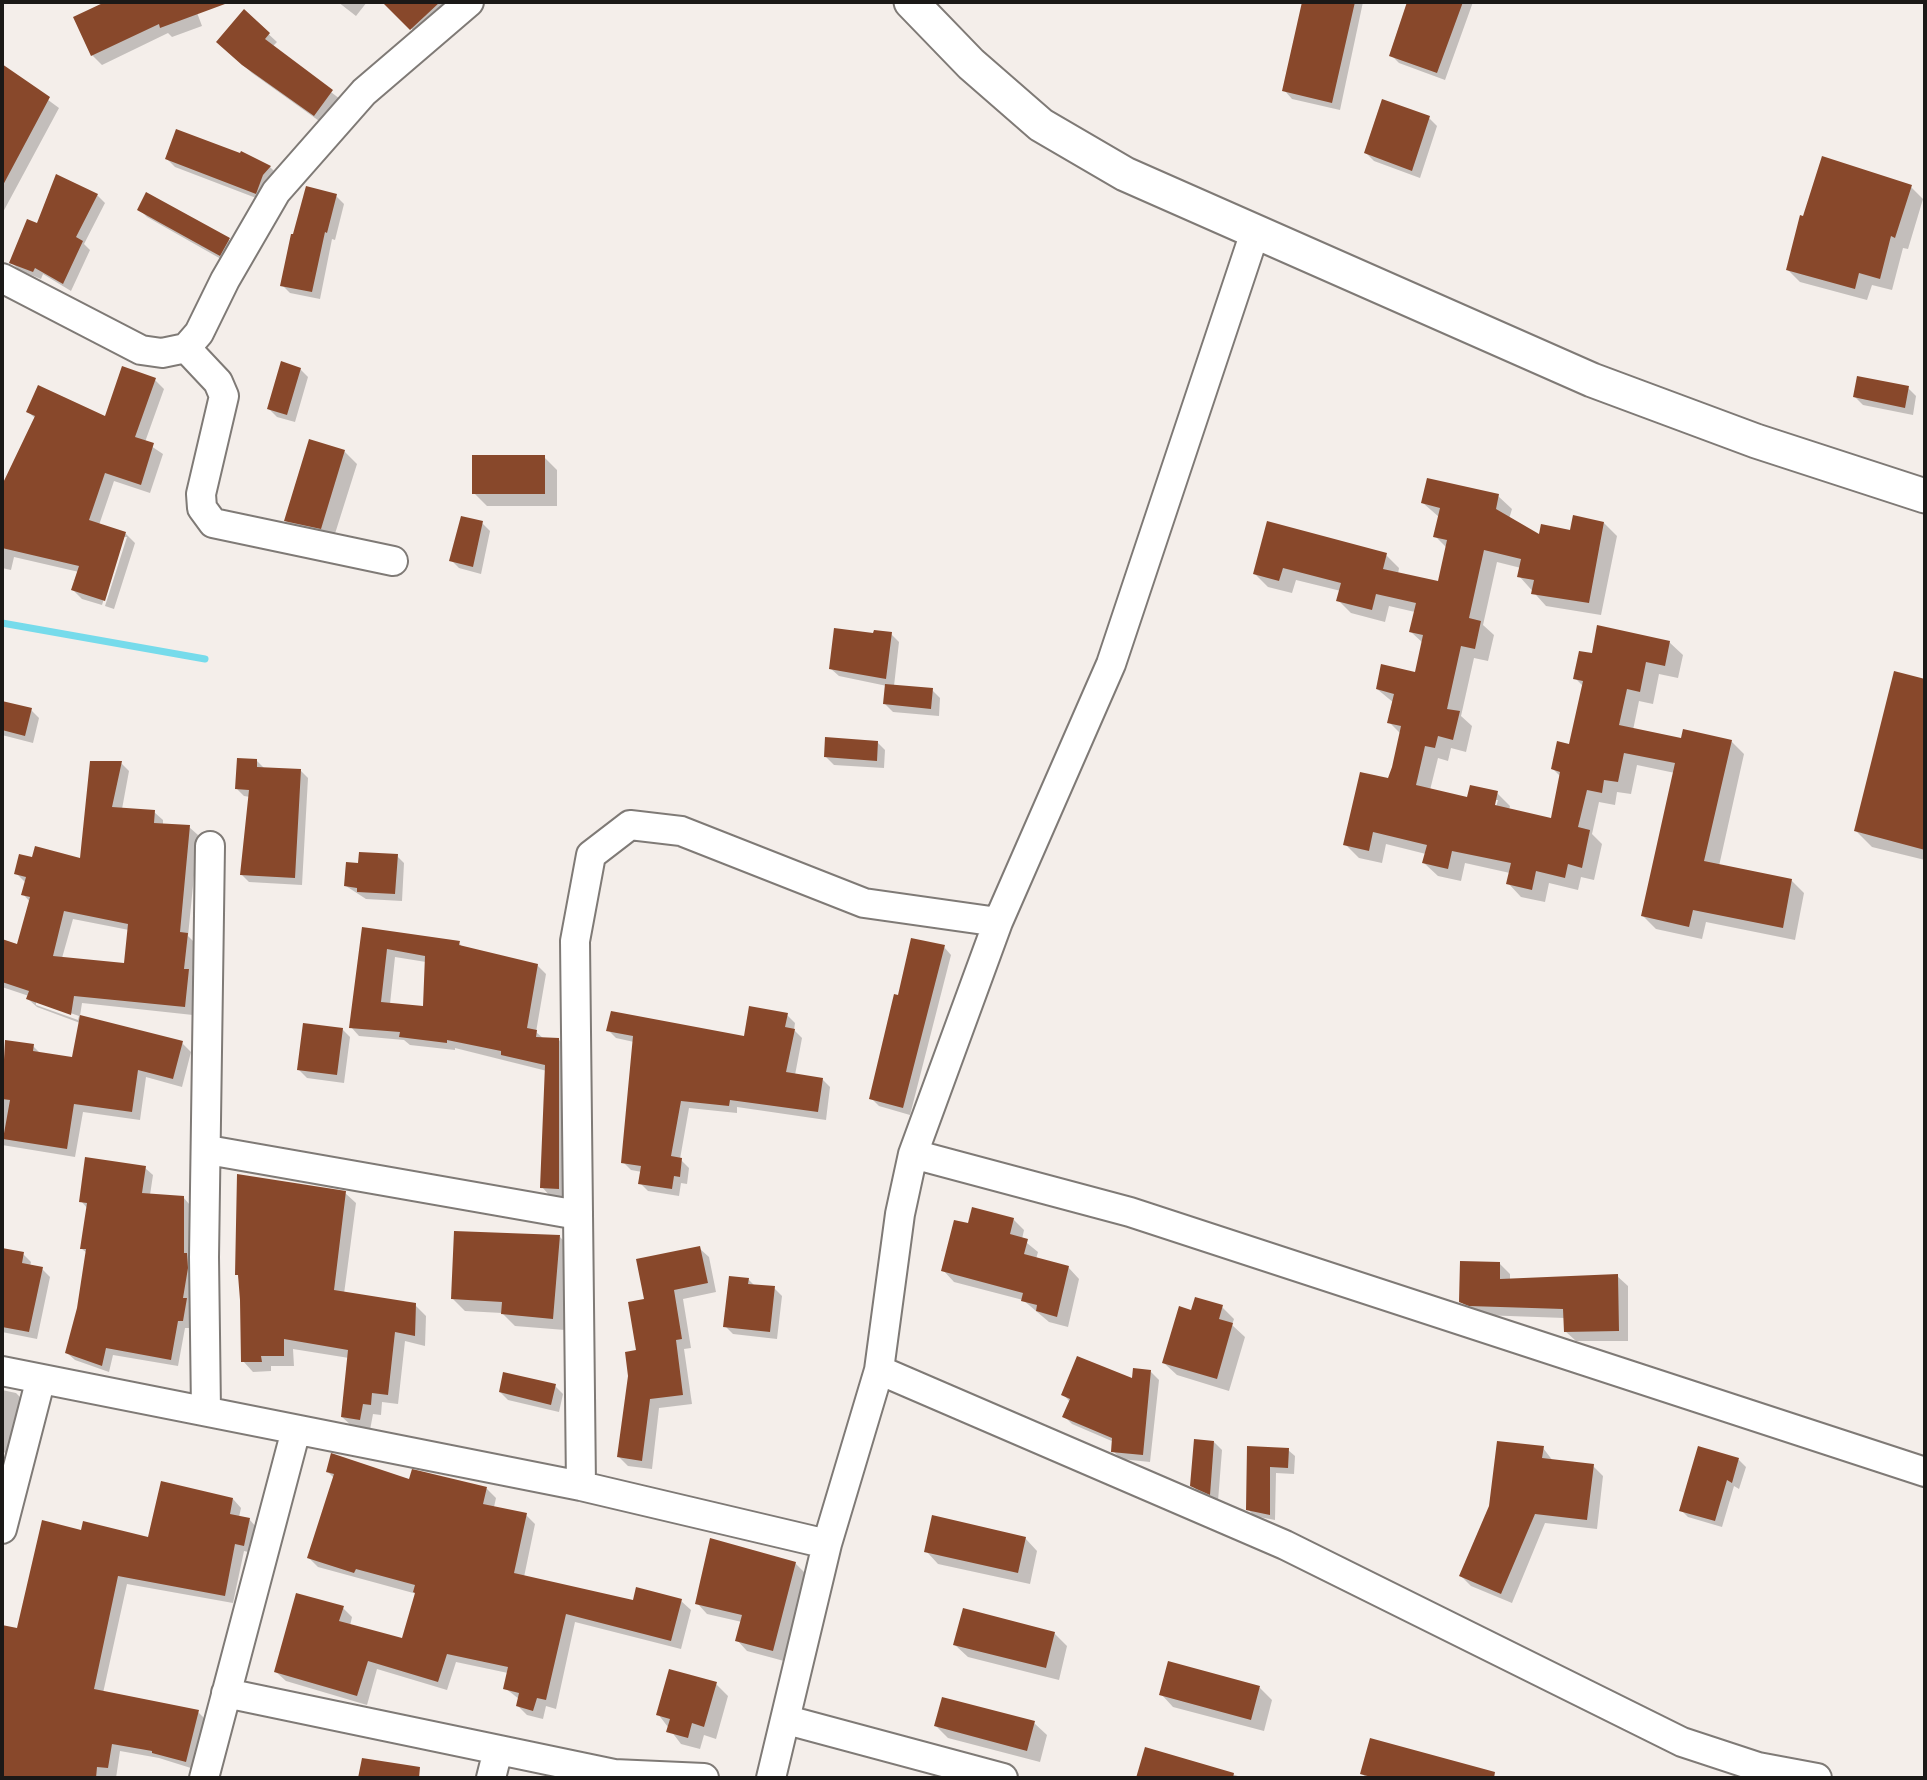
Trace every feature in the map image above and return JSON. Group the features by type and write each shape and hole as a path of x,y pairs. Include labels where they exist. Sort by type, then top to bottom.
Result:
{"street":[{"path":"2,278 141,350 162,353 186,348 199,333 225,280 276,192 364,92 469,2"},
{"path":"911,2 971,64 1041,125 1125,174 1592,380 1756,441 1925,496"},
{"path":"771,1778 827,1544 879,1370 900,1214 913,1154 998,922 1111,664 1255,232"},
{"path":"186,348 218,382 224,396 201,494 202,508 213,523 393,561"},
{"path":"581,1486 575,941 592,855 630,825 681,831 864,902 998,922"},
{"path":"206,1411 204,1257 208,1150 210,846"},
{"path":"208,1150 578,1215"},
{"path":"913,1154 1130,1212 1510,1339 1750,1413 1925,1472"},
{"path":"879,1370 1285,1545 1682,1742 1758,1767 1817,1778"},
{"path":"2,1371 40,1382 206,1411 581,1486 827,1544"},
{"path":"2,1530 40,1382"},
{"path":"204,1778 296,1430"},
{"path":"226,1693 614,1774 704,1778"},
{"path":"787,1720 1003,1778"},
{"path":"491,1778 498,1750"}],"building":[{"path":"105,2 225,4 160,28 159,24 91,56 73,17"},
{"path":"382,2 440,2 410,30"},
{"path":"1302,2 1355,2 1332,103 1282,91"},
{"path":"1407,2 1463,2 1437,73 1389,56"},
{"path":"244,9 270,33 265,39 333,90 314,116 242,65 216,42"},
{"path":"2,64 50,97 2,187"},
{"path":"1382,99 1430,116 1412,171 1364,153"},
{"path":"176,129 240,153 241,151 271,166 263,175 256,194 165,159"},
{"path":"1822,156 1912,185 1895,238 1891,236 1880,279 1859,273 1855,289 1786,270 1800,215 1803,216"},
{"path":"56,174 98,194 76,237 83,241 63,284 35,268 33,272 9,263 27,219 37,223"},
{"path":"306,186 337,194 327,233 325,232 312,292 280,286 291,234"},
{"path":"146,192 230,238 220,256 137,210"},
{"path":"281,361 301,368 287,415 267,409"},
{"path":"122,366 156,378 135,437 154,443 141,485 105,473 89,520 126,532 105,601 71,590 79,566 2,548 2,485 35,416 26,412 38,385 105,416"},
{"path":"1857,376 1909,386 1905,408 1853,397"},
{"path":"309,439 345,450 321,529 284,521"},
{"path":"472,455 545,455 545,494 472,494"},
{"path":"1427,478 1499,494 1496,509 1539,534 1541,524 1570,530 1573,515 1604,522 1589,603 1531,594 1534,580 1517,577 1521,559 1484,550 1469,618 1481,621 1475,649 1461,646 1447,709 1460,711 1453,740 1438,736 1435,748 1425,746 1416,785 1467,797 1470,785 1498,791 1495,805 1551,818 1560,772 1551,769 1557,741 1569,744 1583,681 1573,679 1579,651 1592,653 1597,625 1670,641 1665,666 1646,662 1640,692 1627,689 1619,725 1681,738 1683,729 1732,740 1704,861 1792,879 1783,928 1693,910 1689,927 1641,916 1675,763 1624,753 1618,782 1604,780 1602,793 1587,790 1578,827 1590,830 1582,868 1568,864 1565,878 1536,871 1532,890 1506,884 1511,863 1452,851 1448,869 1422,863 1427,845 1373,832 1369,851 1343,845 1360,772 1388,778 1392,767 1401,726 1387,723 1394,694 1376,689 1381,664 1415,672 1423,635 1409,632 1416,603 1376,594 1372,610 1336,601 1341,583 1283,568 1279,581 1253,574 1267,521 1387,553 1383,569 1438,581 1447,540 1433,537 1440,508 1421,503"},
{"path":"461,516 483,521 473,567 449,561"},
{"path":"834,628 873,633 874,630 892,632 886,679 829,669"},
{"path":"1894,671 1925,679 1925,850 1854,831"},
{"path":"885,684 933,688 931,709 883,704"},
{"path":"2,701 32,708 25,736 2,730"},
{"path":"825,737 878,741 877,761 824,757"},
{"path":"237,758 257,759 257,767 301,769 295,878 240,875 249,790 235,789"},
{"path":"90,761 122,761 112,807 155,810 154,823 190,825 180,932 188,933 184,969 189,969 185,1007 74,996 71,1015 26,999 29,991 2,982 2,939 17,944 30,897 21,895 26,877 14,874 19,854 32,857 35,846 80,858","holes":["64,911 128,924 124,963 53,956"]},
{"path":"359,852 398,854 395,894 357,892 357,888 344,886 346,862 358,863"},
{"path":"362,927 460,941 459,945 538,964 527,1028 537,1030 536,1037 559,1038 559,1189 540,1188 545,1065 501,1055 501,1051 447,1040 447,1043 399,1037 400,1032 349,1028","holes":["387,949 425,956 423,1006 381,1002"]},
{"path":"911,938 945,945 903,1108 869,1099 894,994 898,995"},
{"path":"749,1006 788,1013 785,1027 795,1029 786,1072 823,1078 818,1112 730,1100 729,1106 681,1101 671,1156 682,1158 680,1177 674,1176 672,1189 638,1184 641,1166 621,1163 633,1036 606,1031 611,1011 744,1036"},
{"path":"80,1015 183,1041 173,1079 138,1070 132,1112 74,1104 67,1149 3,1139 10,1100 2,1099 5,1040 34,1044 33,1051 72,1057"},
{"path":"303,1023 343,1028 337,1075 297,1070"},
{"path":"85,1157 146,1166 142,1193 184,1196 184,1253 187,1253 188,1268 183,1298 187,1298 183,1321 178,1321 171,1360 106,1348 102,1366 65,1353 77,1308 86,1249 80,1249 87,1203 79,1202"},
{"path":"237,1174 346,1191 334,1290 416,1303 415,1336 395,1332 388,1395 372,1393 371,1405 363,1404 360,1420 341,1417 348,1350 284,1339 284,1356 261,1356 262,1362 241,1362 240,1300 238,1275 235,1275"},
{"path":"972,1207 1014,1218 1010,1234 1028,1239 1024,1254 1069,1266 1057,1317 1036,1311 1037,1305 1021,1301 1023,1293 941,1271 954,1220 968,1223"},
{"path":"454,1231 560,1235 553,1319 501,1314 502,1302 451,1299"},
{"path":"700,1246 708,1283 674,1290 682,1339 676,1340 683,1395 650,1399 642,1461 617,1457 628,1376 625,1352 636,1350 628,1302 644,1299 636,1259"},
{"path":"2,1248 24,1252 22,1263 43,1267 29,1332 2,1327"},
{"path":"1460,1261 1500,1262 1500,1279 1618,1274 1619,1331 1564,1332 1563,1309 1469,1306 1459,1302"},
{"path":"729,1276 749,1278 748,1284 775,1286 770,1332 723,1327"},
{"path":"1195,1297 1223,1305 1219,1319 1233,1323 1217,1379 1162,1363 1179,1306 1191,1310"},
{"path":"1077,1356 1132,1378 1133,1368 1151,1370 1143,1455 1111,1452 1112,1438 1062,1417 1070,1399 1061,1395"},
{"path":"503,1372 556,1384 551,1405 499,1392"},
{"path":"1194,1439 1214,1441 1210,1495 1190,1486"},
{"path":"1497,1441 1544,1446 1542,1458 1594,1464 1587,1520 1535,1514 1501,1594 1459,1576 1489,1506"},
{"path":"1247,1446 1289,1448 1288,1468 1270,1467 1270,1515 1246,1510"},
{"path":"1698,1446 1739,1458 1732,1483 1727,1480 1715,1521 1679,1511"},
{"path":"331,1453 409,1479 412,1469 487,1487 483,1504 527,1513 514,1573 633,1600 636,1587 682,1599 671,1641 566,1614 546,1700 537,1698 533,1711 516,1706 519,1693 503,1689 508,1667 447,1654 438,1682 368,1661 357,1696 274,1672 296,1593 344,1606 339,1621 402,1638 415,1593 415,1585 356,1569 354,1573 307,1558 334,1474 326,1472"},
{"path":"161,1481 233,1498 230,1514 250,1518 244,1546 235,1544 225,1596 118,1576 94,1689 199,1710 186,1762 152,1751 112,1744 108,1768 97,1767 96,1778 2,1778 2,1625 17,1628 42,1520 81,1530 83,1521 148,1537"},
{"path":"932,1515 1026,1537 1018,1573 924,1552"},
{"path":"710,1538 796,1562 773,1651 735,1641 742,1615 695,1604"},
{"path":"963,1608 1055,1632 1046,1668 953,1645"},
{"path":"1168,1661 1260,1686 1251,1720 1159,1695"},
{"path":"669,1669 717,1682 704,1727 692,1723 688,1738 666,1732 670,1719 656,1715"},
{"path":"942,1697 1035,1721 1027,1751 934,1726"},
{"path":"1370,1738 1495,1772 1494,1778 1375,1778 1360,1774"},
{"path":"1145,1747 1234,1773 1233,1778 1136,1778"},
{"path":"362,1758 420,1767 419,1778 358,1778"}],"waterway":[{"path":"2,623 205,659"}]}
